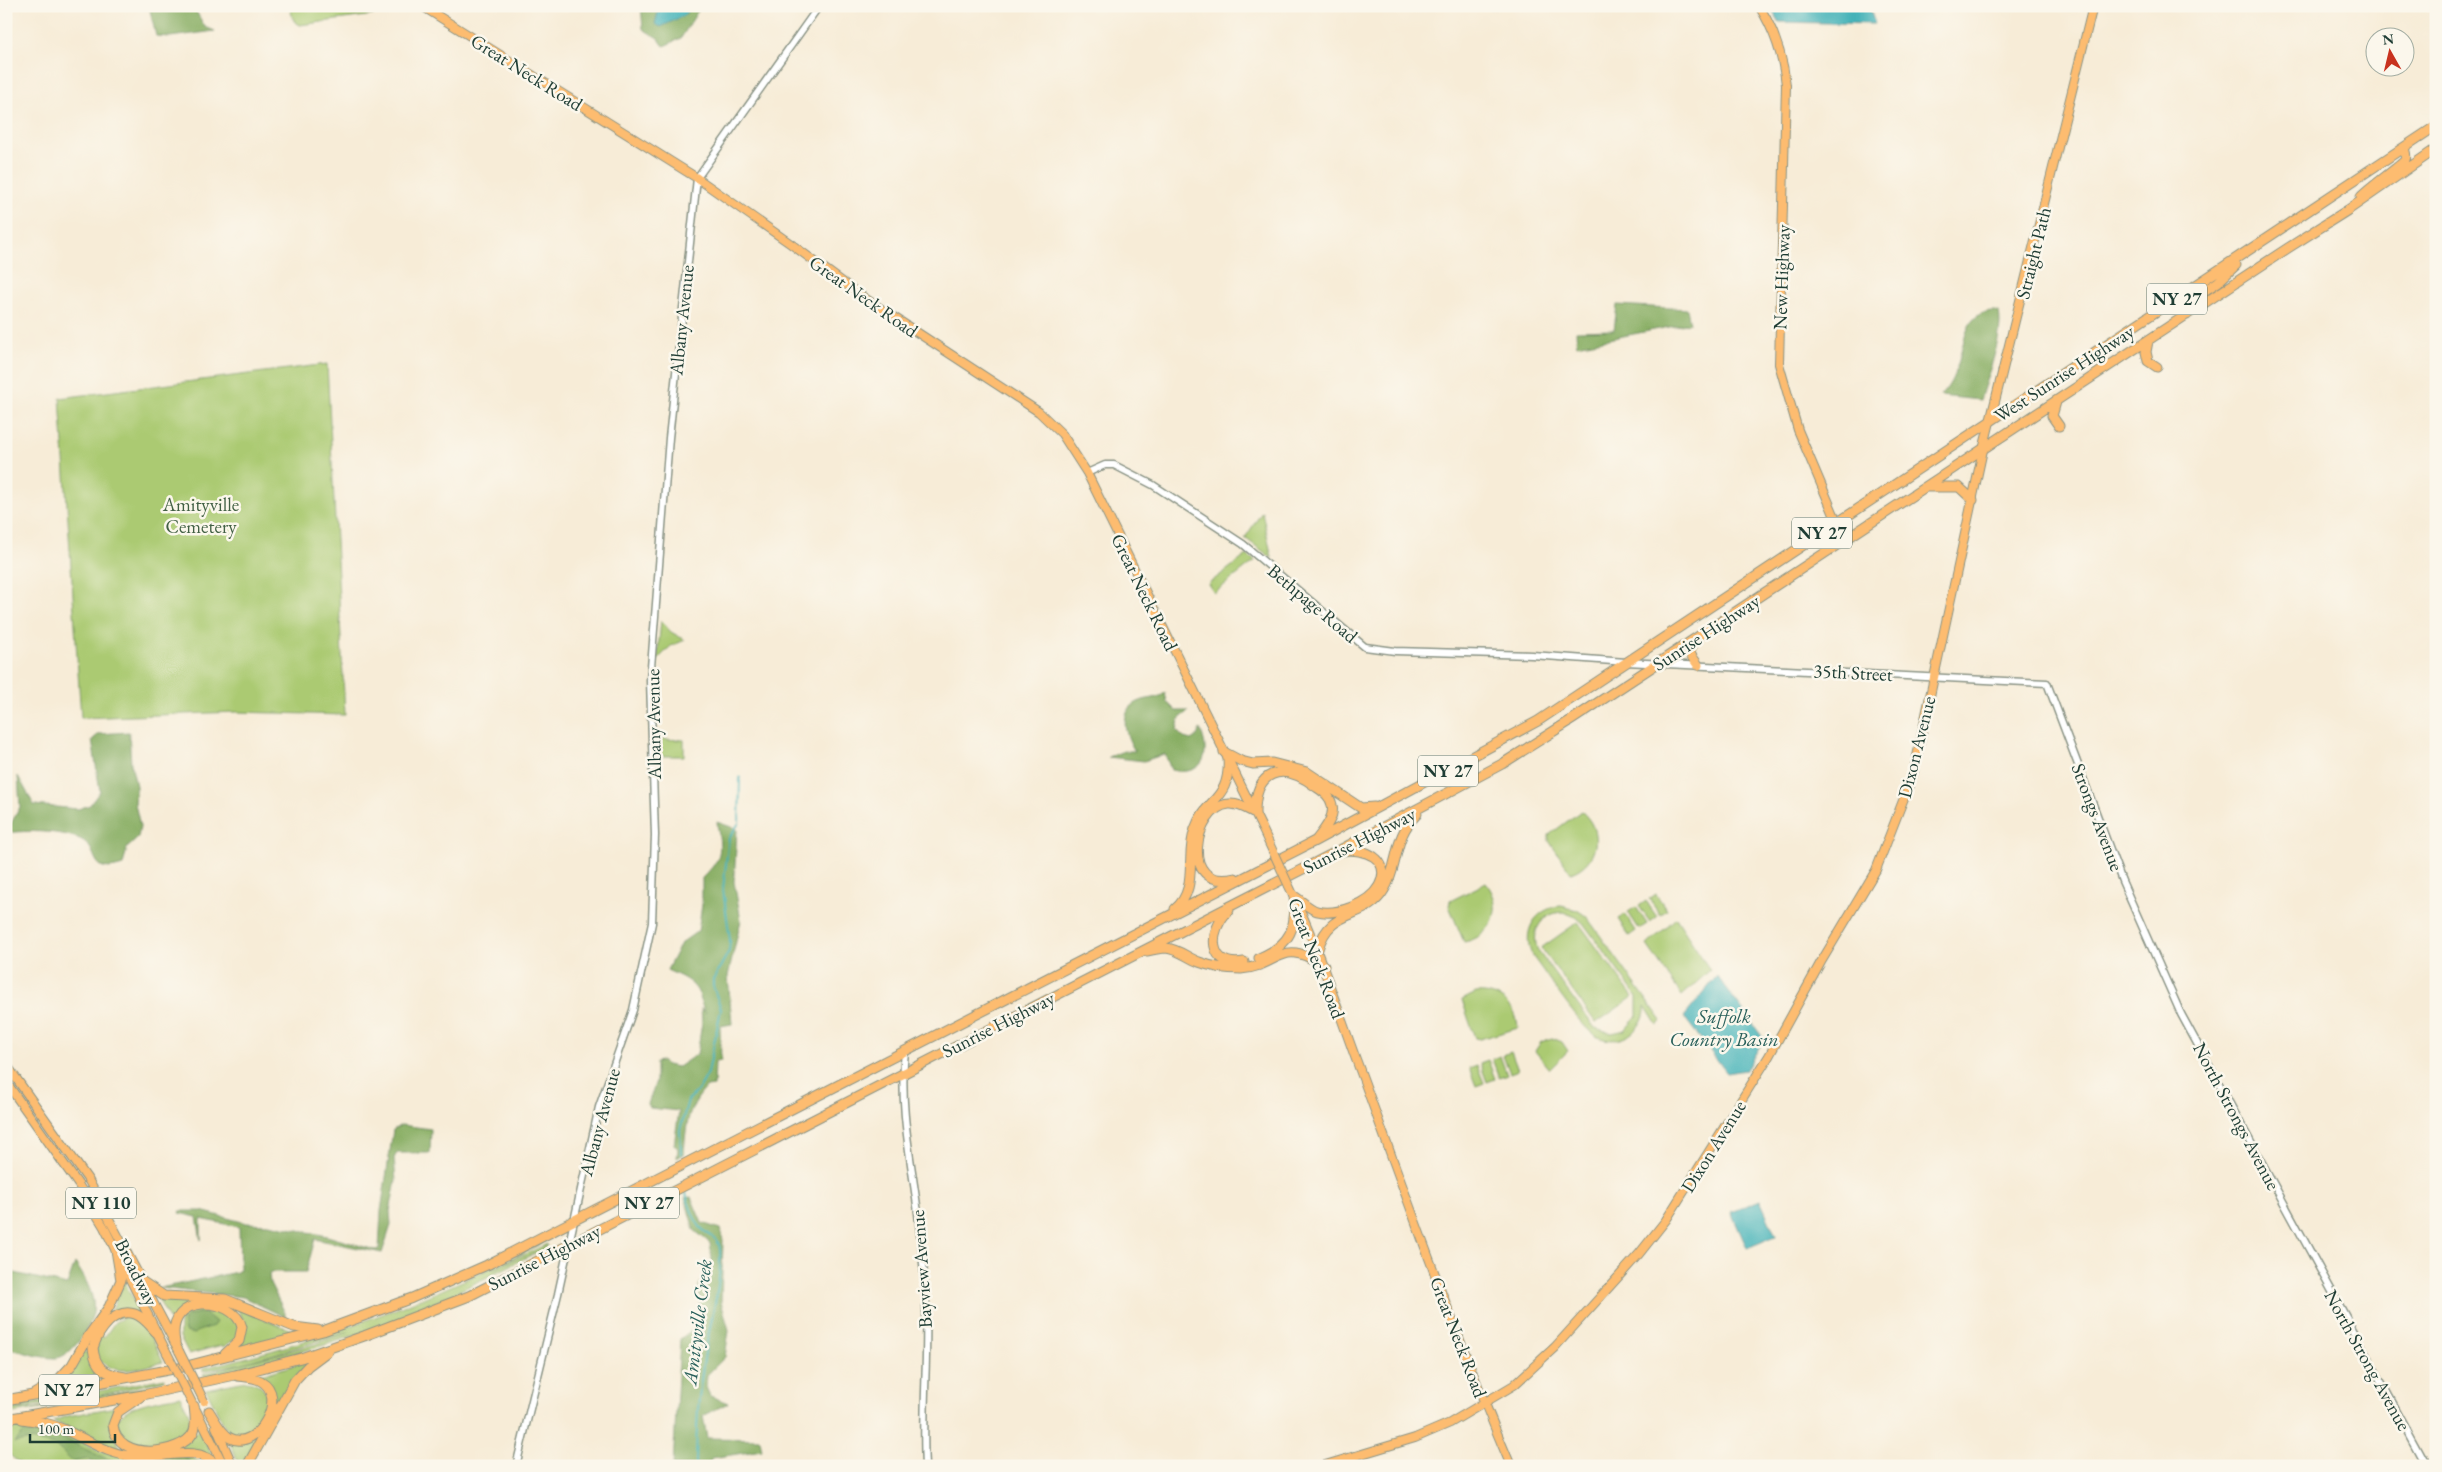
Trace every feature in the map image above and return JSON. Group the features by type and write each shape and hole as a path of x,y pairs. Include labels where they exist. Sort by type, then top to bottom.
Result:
{"highway":[{"name":"West Sunrise Highway","path":"1917,470 2255,248 2436,126"},
{"path":"2348,210 2371,186 2403,163 2406,156 2404,148"},
{"name":"West Sunrise Highway","path":"1928,487 2348,210 2436,148"},
{"path":"2187,315 2190,300 2218,282 2255,248"},
{"path":"2148,341 2146,352 2148,361 2156,367"},
{"path":"2056,402 2052,416 2059,426"},
{"name":"Sunrise Highway","path":"6,1400 131,1378 323,1331 459,1278 1316,841 1538,721 1917,470"},
{"name":"Sunrise Highway","path":"10,1418 143,1395 235,1375 334,1346 469,1296 1338,851 1502,764 1928,487"},
{"path":"1928,487 1959,487 1965,490 1973,500"},
{"path":"1693,641 1690,654 1698,665"},
{"path":"1226,755 1253,764 1272,763 1307,772 1360,808 1384,804"},
{"path":"1166,917 1188,895 1190,846 1195,828 1204,812 1227,784 1229,775 1226,755"},
{"path":"1255,814 1255,797 1259,786 1266,777 1278,772 1306,779 1328,796 1333,806 1332,816 1316,841"},
{"path":"1245,876 1228,880 1214,880 1204,873 1198,862 1197,848 1200,831 1210,816 1220,807 1230,804 1242,806 1255,814"},
{"path":"1318,949 1327,927 1373,902 1383,891 1390,874 1399,837 1406,824 1426,805"},
{"path":"1294,896 1315,911 1327,912 1340,910 1369,896 1378,887 1383,875 1380,862 1373,854 1362,850 1338,851"},
{"path":"1237,902 1221,917 1213,934 1214,946 1220,956 1230,962 1240,963 1268,955 1283,943 1294,929 1294,896"},
{"path":"1137,953 1165,948 1219,968 1242,969 1296,952 1307,954 1324,966"},
{"path":"27,1397 62,1377 72,1365 89,1335 109,1307 121,1280 116,1250"},
{"path":"140,1280 164,1296 224,1299 294,1326 323,1331"},
{"path":"177,1346 173,1332 177,1317 188,1307 202,1305 227,1309 238,1316 242,1331 235,1347 219,1358"},
{"path":"131,1378 103,1372 96,1364 94,1356 95,1340 114,1317 122,1313 137,1314 156,1332"},
{"path":"247,1466 295,1380 308,1366 334,1346"},
{"path":"209,1411 220,1428 231,1438 247,1439 258,1432 271,1407 270,1392 260,1381 235,1375"},
{"path":"143,1395 118,1412 113,1425 120,1443 133,1450 167,1448 188,1440 195,1427 193,1404"},
{"path":"10,1418 48,1423 106,1451 149,1457 197,1454 212,1460 217,1466"}],"main road":[{"name":"Great Neck Road","path":"422,6 696,178 863,297 1038,412 1062,434 1087,473 1262,828 1318,949 1343,1024 1484,1404 1511,1466"},
{"name":"New Highway","path":"1759,6 1769,22 1782,52 1786,85 1779,364 1798,430 1838,524 1848,540"},
{"name":"Straight Path","path":"1973,500 1983,450 1992,420 2093,6"},
{"path":"1933,677 1973,500"},
{"name":"Dixon Avenue","path":"1322,1466 1415,1438 1484,1404 1514,1385 1555,1347 1640,1254 1666,1220 1740,1104 1876,870 1913,775 1933,677"},
{"name":"Broadway","path":"6,1064 89,1181 140,1280 177,1346 209,1411 233,1466"},
{"name":"Broadway","path":"6,1082 78,1184 116,1250 224,1466"}],"street":[{"name":"Albany Avenue","path":"516,1466 570,1244 599,1107 633,1010 652,922 654,835 650,680 668,438 696,178 819,6"},
{"name":"Bethpage Road","path":"1087,473 1105,465 1114,465 1153,486 1243,544 1365,647 1395,651 1532,655 1658,664"},
{"name":"35th Street","path":"1658,664 2047,683"},
{"name":"Strongs Avenue","path":"2047,683 2118,872 2152,950"},
{"name":"North Strongs Avenue","path":"2152,950 2181,1014 2325,1280"},
{"name":"Bayview Avenue","path":"905,1051 902,1073 909,1163 918,1212 926,1307 925,1466"},
{"name":"North Strong Avenue","path":"2325,1280 2427,1466"}],"green space":[{"path":"149,6 193,6 205,27 215,31 170,37 156,36"},
{"path":"289,6 379,6 373,15 300,25 294,21"},
{"path":"641,6 701,6 681,38 664,46 658,38 643,29"},
{"path":"1617,305 1687,309 1690,323 1577,345 1576,331 1614,330"},
{"path":"1999,312 1999,333 1980,400 1940,396 1954,375 1968,328 1976,317 1983,313"},
{"name":"Amityville Cemetery","path":"327,364 345,715 236,712 81,718 60,398"},
{"path":"1262,512 1272,558 1245,538"},
{"path":"1247,555 1255,561 1214,593 1208,584"},
{"path":"661,621 671,632 685,640 671,646 657,660"},
{"path":"1165,693 1167,702 1176,711 1189,711 1179,719 1177,731 1184,738 1191,740 1197,736 1200,729 1205,747 1205,755 1202,762 1191,770 1182,771 1171,770 1165,754 1144,761 1108,757 1124,751 1135,751 1126,731 1125,724 1128,711 1138,702 1158,697"},
{"path":"129,732 131,764 136,786 135,804 140,826 138,838 127,848 123,865 112,868 104,867 96,860 86,843 72,836 44,832 6,833 20,807 18,776 34,805 78,809 90,805 100,791 92,740 99,734"},
{"path":"661,739 684,740 684,756 659,756 659,741"},
{"path":"1581,811 1593,827 1595,845 1593,854 1588,862 1571,873 1549,841 1549,835"},
{"path":"717,822 737,829 734,882 741,920 728,976 732,1024 720,1026 721,1061 715,1062 714,1086 707,1087 695,1102 687,1126 684,1154 677,1158 678,1148 674,1145 679,1111 650,1108 648,1104 656,1081 656,1062 661,1061 667,1065 678,1067 697,1054 702,1023 701,1008 706,1013 699,994 693,985 667,970 681,943 698,931 702,905 702,878 714,864 719,853"},
{"path":"1486,883 1495,901 1493,919 1489,927 1482,934 1464,942 1449,906 1450,901"},
{"path":"1656,894 1667,910 1660,915 1649,899"},
{"path":"1646,901 1657,917 1650,922 1639,906"},
{"path":"1561,906 1577,910 1586,916 1662,1021 1657,1025 1645,1006 1645,1013 1640,1024 1632,1033 1624,1038 1605,1039 1589,1031 1563,1000 1533,957 1529,948 1528,939 1532,923 1544,911","holes":["1563,912 1576,917 1583,923 1637,997 1637,1016 1625,1030 1612,1033 1595,1028 1538,951 1536,944 1537,930 1544,920 1556,913"]},
{"path":"1636,907 1647,924 1639,929 1628,912"},
{"path":"1625,914 1636,931 1629,936 1618,919"},
{"path":"1676,918 1710,970 1682,996 1647,945"},
{"path":"1578,922 1633,997 1596,1023 1541,948"},
{"path":"1476,993 1492,994 1505,1001 1514,1013 1518,1028 1480,1039 1475,1038 1462,1000"},
{"path":"1552,1038 1562,1042 1568,1051 1550,1069 1535,1051 1541,1042"},
{"path":"1511,1052 1518,1070 1510,1073 1503,1055"},
{"path":"1500,1056 1507,1075 1499,1078 1492,1059"},
{"path":"1488,1060 1495,1079 1487,1082 1480,1063"},
{"path":"1477,1065 1484,1083 1476,1086 1469,1068"},
{"path":"401,1125 431,1129 430,1153 397,1153 394,1158 396,1181 390,1211 391,1225 382,1253 315,1239 306,1272 270,1272 269,1274 270,1283 285,1313 285,1317 243,1297 160,1288 237,1272 240,1269 239,1227 201,1219 201,1240 197,1217 179,1213 180,1211 201,1211 246,1223 269,1224 327,1236 375,1250 379,1249 381,1211 393,1130"},
{"path":"691,1197 702,1223 720,1229 723,1240 721,1302 729,1330 725,1357 707,1375 706,1387 710,1396 728,1403 703,1416 707,1438 760,1439 762,1450 712,1458 708,1466 673,1466 680,1339 700,1324 699,1285 707,1274 712,1259 710,1243 694,1230 685,1198"},
{"path":"547,1240 493,1270 547,1244 547,1247 432,1304 377,1327 291,1355 204,1376 203,1374 316,1344 349,1332 243,1363 203,1371 203,1368 294,1344 379,1315 463,1281"},
{"path":"75,1263 88,1286 93,1300 91,1319 79,1341 68,1353 55,1358 37,1356 6,1348 6,1271 67,1285"},
{"path":"123,1283 125,1283 140,1313 104,1321 111,1313"},
{"path":"159,1297 190,1303 178,1311 171,1323 158,1299"},
{"path":"199,1307 222,1309 238,1322 239,1337 223,1347 222,1345 189,1354 180,1337 180,1320 187,1313 197,1310"},
{"path":"237,1308 291,1331 279,1338 241,1348 246,1325"},
{"path":"205,1313 216,1322 213,1326 198,1331 195,1334 185,1332 183,1322 186,1317"},
{"path":"128,1316 141,1322 146,1328 163,1362 136,1369 120,1370 104,1364 96,1357 97,1343 101,1335 104,1338 115,1322"},
{"path":"89,1349 92,1363 100,1376 105,1377 52,1388 66,1380 65,1377 82,1351 85,1353"},
{"path":"310,1360 280,1401 274,1399 258,1376"},
{"path":"165,1378 165,1380 92,1397 7,1410 36,1408 165,1384 166,1386 126,1395 6,1414 6,1406 65,1398"},
{"path":"246,1381 262,1387 266,1395 267,1406 265,1412 263,1411 254,1425 247,1431 231,1433 224,1425 206,1389"},
{"path":"180,1396 190,1418 189,1427 179,1438 160,1444 134,1443 132,1445 123,1442 117,1427 118,1419 123,1413 141,1404"},
{"path":"121,1406 112,1435 121,1448 119,1451 53,1421 68,1416"},
{"path":"30,1424 49,1426 102,1452 185,1456 211,1466 194,1462 186,1466 115,1466 115,1463 93,1466 91,1461 76,1466 23,1466 6,1452 6,1428"},
{"path":"36,1427 49,1431 110,1460 123,1463 137,1464 180,1459 190,1461 174,1466 118,1466 116,1462 99,1463 88,1459 73,1462 55,1445 31,1440 14,1443 28,1428"},
{"path":"199,1428 212,1457 180,1450 179,1448"},
{"path":"258,1436 253,1442 255,1445 244,1466 240,1466 228,1439"}],"water":[{"path":"655,6 693,6 683,16 661,27 655,24 658,12"},
{"path":"1769,6 1869,6 1875,24 1779,22"},
{"name":"Suffolk Country Basin","path":"1717,976 1764,1039 1746,1070 1727,1073 1684,1017"},
{"path":"1760,1200 1776,1236 1747,1248 1731,1212"}],"waterway":[{"name":"Amityville Creek","path":"681,1154 680,1130 688,1100 698,1091 708,1073 721,1009 713,986 713,980 729,951 730,940 723,889 729,838 739,823 740,777"},
{"name":"Amityville Creek","path":"686,1193 696,1221 701,1228 716,1239 720,1250 719,1278 700,1386 696,1466"}]}
